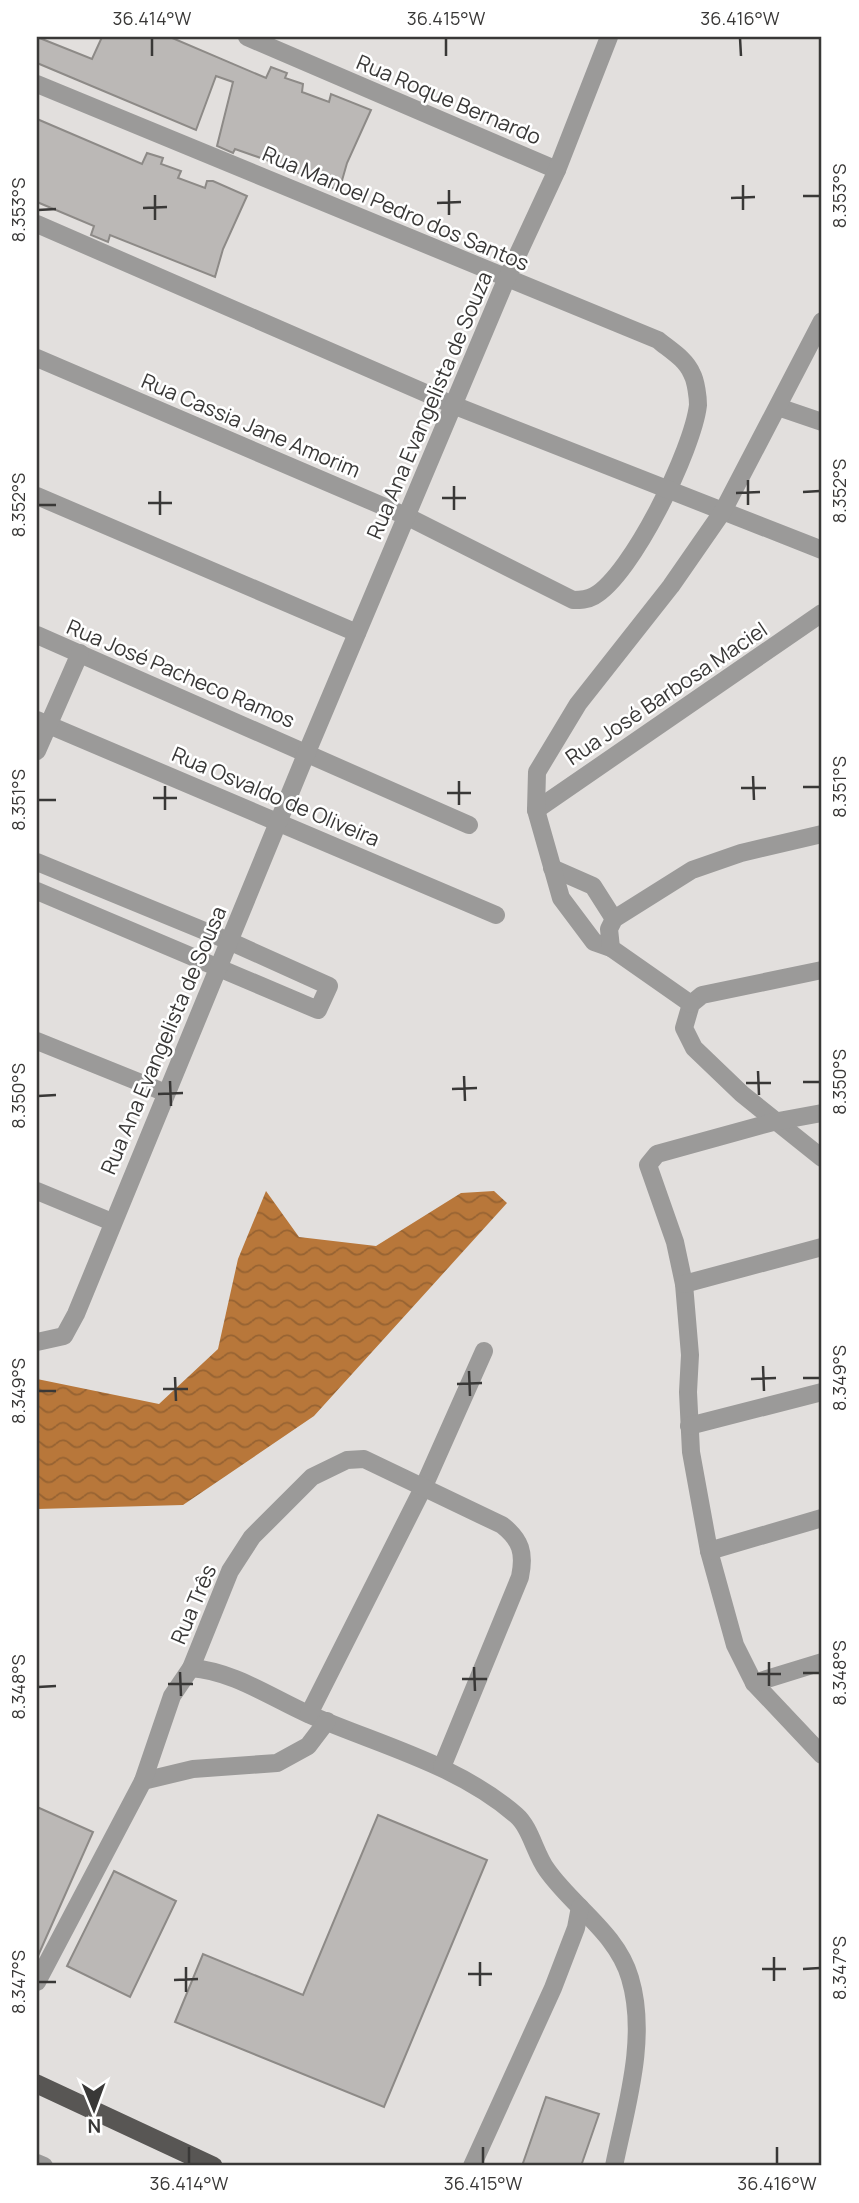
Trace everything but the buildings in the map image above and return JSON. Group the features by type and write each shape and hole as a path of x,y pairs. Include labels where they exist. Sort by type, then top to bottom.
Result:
{"highway":[{"path":"37,2084 213,2166"}],"street":[{"name":"Rua Roque Bernardo","path":"247,37 557,170"},
{"name":"Rua Ana Evangelista de Souza","path":"307,752 506,279 557,170 601,39"},
{"name":"Rua Manoel Pedro dos Santos","path":"37,84 658,340 682,359 693,374 698,405 670,491"},
{"path":"37,224 453,405 822,550"},
{"path":"691,1004 611,948 594,942 561,898 536,810 537,772 578,704 671,586 723,511 822,321"},
{"name":"Rua Cassia Jane Amorim","path":"37,358 407,516 563,596 585,600 604,588 624,564 670,491"},
{"path":"778,407 822,422"},
{"path":"37,496 357,633"},
{"name":"Rua José Barbosa Maciel","path":"536,810 822,613"},
{"name":"Rua José Pacheco Ramos","path":"37,635 469,825"},
{"path":"37,751 43,722 80,653"},
{"name":"Rua Osvaldo de Oliveira","path":"43,722 496,915"},
{"name":"Rua Ana Evangelista de Sousa","path":"46,1341 64,1336 76,1314 307,752"},
{"path":"611,948 609,929 614,919 692,870 741,853 822,834"},
{"path":"37,862 229,941 329,986 318,1010 218,965 37,891"},
{"path":"552,868 593,886 614,919"},
{"path":"822,970 702,995 691,1004 684,1028 694,1048 773,1122 822,1158"},
{"path":"37,1041 166,1093"},
{"path":"822,1113 773,1122 657,1154 651,1160 649,1172 675,1242 684,1284 690,1355 691,1452 709,1551 735,1645 754,1684 822,1755"},
{"path":"37,1191 112,1222"},
{"path":"684,1284 822,1247"},
{"path":"309,1714 424,1486 484,1352"},
{"path":"689,1426 822,1392"},
{"name":"Rua Três","path":"37,1982 143,1781 172,1696 191,1668 237,1559 252,1537 312,1477 347,1460 364,1459 502,1525 516,1536 522,1549 520,1577 442,1767"},
{"path":"709,1551 822,1518"},
{"path":"754,1684 822,1662"},
{"path":"191,1668 225,1674 309,1714 442,1767 490,1794 520,1818 546,1869 620,1955 630,1977 636,2009 634,2060 614,2166"},
{"path":"143,1781 193,1769 277,1763 309,1746 327,1721"},
{"path":"472,2166 553,1988 576,1928 580,1907"},
{"path":"37,2163 44,2166"}],"water":[{"path":"266,1191 299,1237 376,1246 461,1193 494,1191 507,1203 314,1416 183,1505 37,1509 37,1379 159,1404 218,1349 238,1259"}]}
